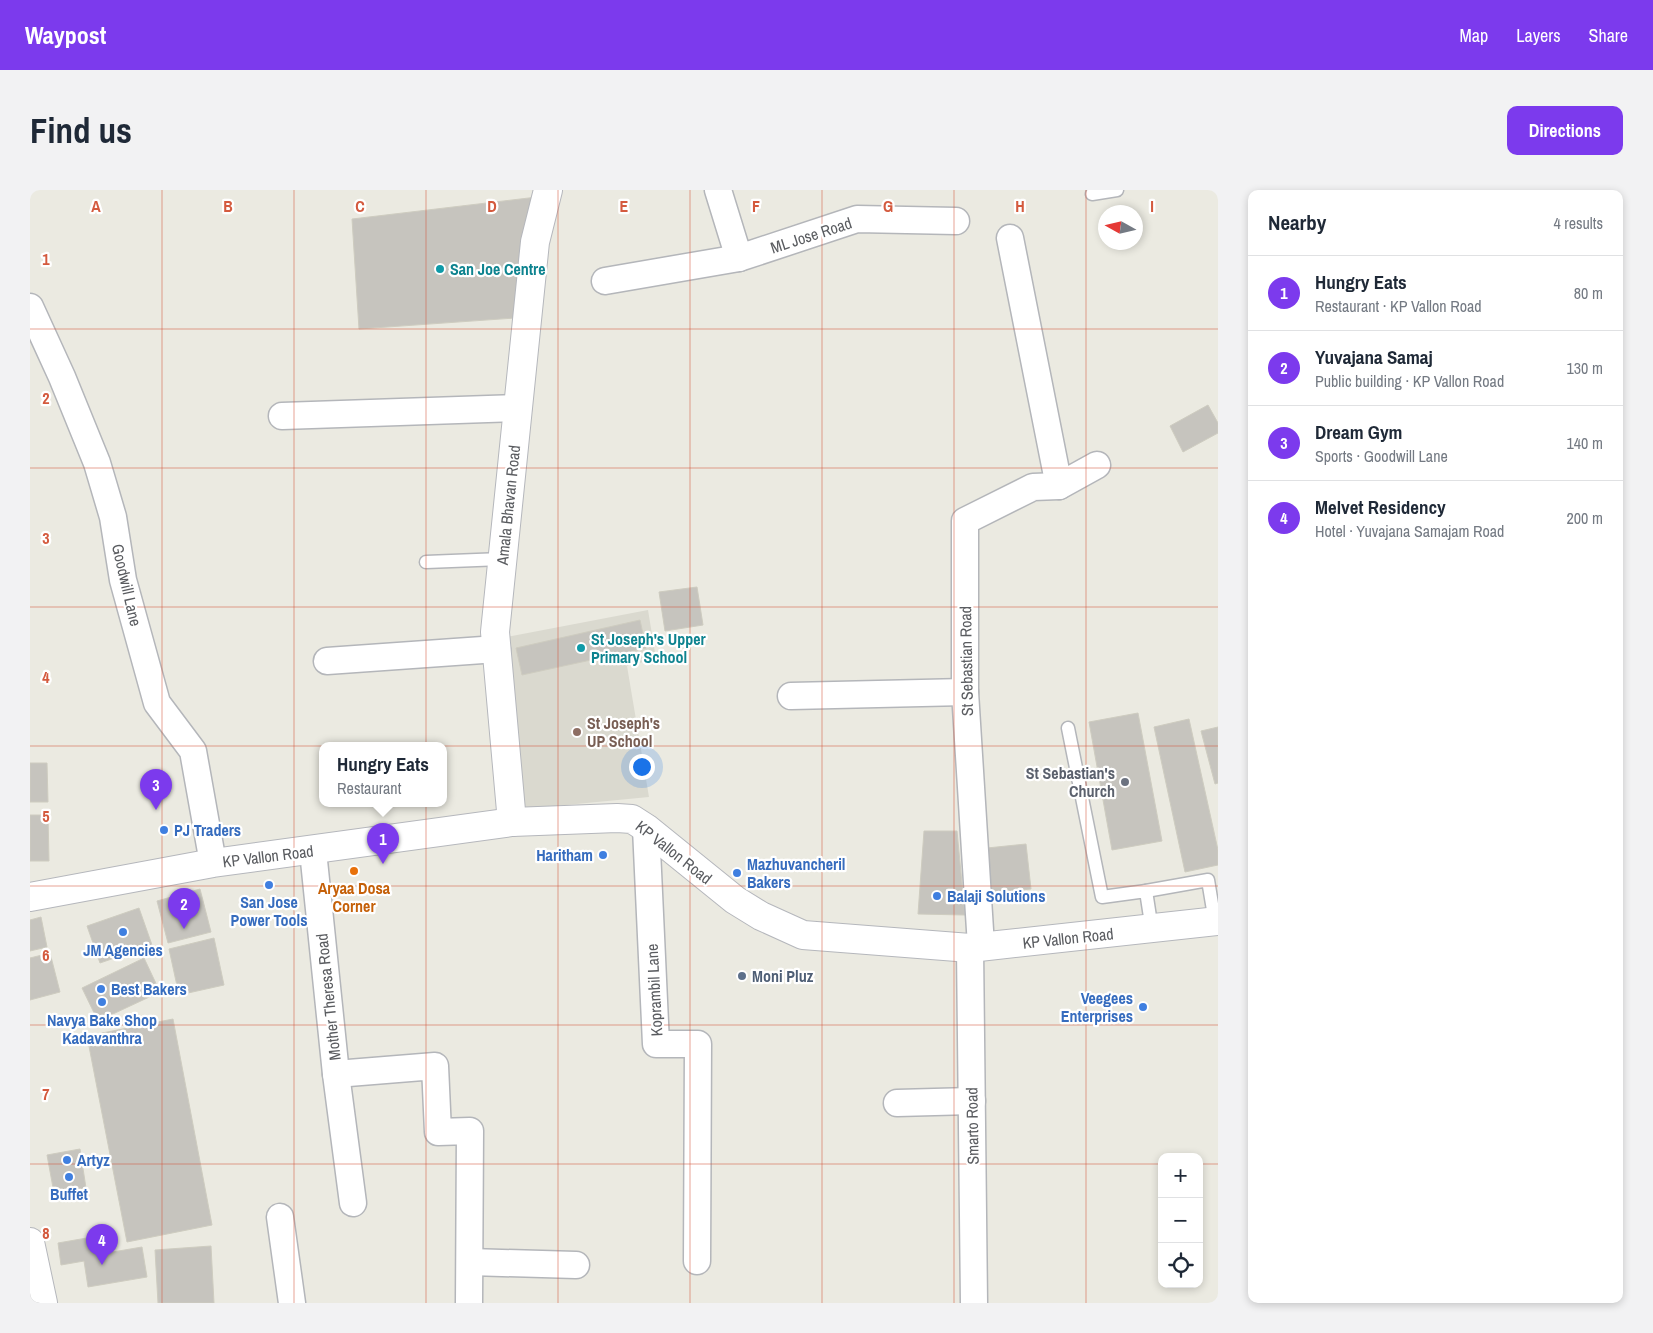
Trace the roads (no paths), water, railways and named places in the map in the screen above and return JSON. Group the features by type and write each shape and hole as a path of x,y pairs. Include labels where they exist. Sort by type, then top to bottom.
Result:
{"street":[{"name":"Amala Bhavan Road","path":"512,822 495,632 535,242 548,190"},
{"path":"718,190 739,258"},
{"name":"ML Jose Road","path":"605,281 739,258 857,219 956,221"},
{"path":"1010,238 1059,486"},
{"name":"Goodwill Lane","path":"30,307 62,377 97,464 113,517 123,580 157,703 193,751 213,863"},
{"path":"282,416 518,408"},
{"name":"St Sebastian Road","path":"976,947 965,692 965,521 1034,486 1059,486 1097,465"},
{"path":"327,661 497,649"},
{"path":"791,696 965,692"},
{"name":"KP Vallon Road","path":"30,897 213,863 313,851 512,822 617,818 632,819 646,828 735,900 760,916 804,935 976,947 1216,922"},
{"name":"Koprambil Lane","path":"646,828 656,1044 698,1044 697,1261"},
{"name":"Mother Theresa Road","path":"313,851 336,1074 435,1066 438,1132 470,1131 469,1303"},
{"name":"Smarto Road","path":"974,1303 972,1101 976,947"},
{"path":"336,1074 354,1203"},
{"path":"897,1103 972,1101"},
{"path":"280,1217 292,1303"},
{"path":"30,1242 43,1303"},
{"path":"470,1262 576,1265"}],"lane":[{"path":"1092,194 1117,190"},
{"path":"426,562 502,559"},
{"path":"1068,728 1102,897 1208,880 1216,922"},
{"path":"1146,891 1152,930"}],"place":[{"name":"San Joe Centre","path":"440,269"},
{"name":"St Joseph's Upper Primary School","path":"581,648"},
{"name":"St Joseph's UP School","path":"577,732"},
{"name":"St Sebastian's Church","path":"1125,782"},
{"name":"Dream Gym","path":"156,810"},
{"name":"PJ Traders","path":"164,830"},
{"name":"Haritham","path":"603,855"},
{"name":"Hungry Eats","path":"383,864"},
{"name":"Aryaa Dosa Corner","path":"354,871"},
{"name":"Mazhuvancheril Bakers","path":"737,873"},
{"name":"San Jose Power Tools","path":"269,885"},
{"name":"Balaji Solutions","path":"937,896"},
{"name":"Yuvajana Samaj","path":"184,929"},
{"name":"JM Agencies","path":"123,932"},
{"name":"Moni Pluz","path":"742,976"},
{"name":"Best Bakers","path":"101,989"},
{"name":"Navya Bake Shop Kadavanthra","path":"102,1002"},
{"name":"Veegees Enterprises","path":"1143,1007"},
{"name":"Artyz","path":"67,1160"},
{"name":"Buffet","path":"69,1177"},
{"name":"Melvet Residency","path":"102,1265"}]}
